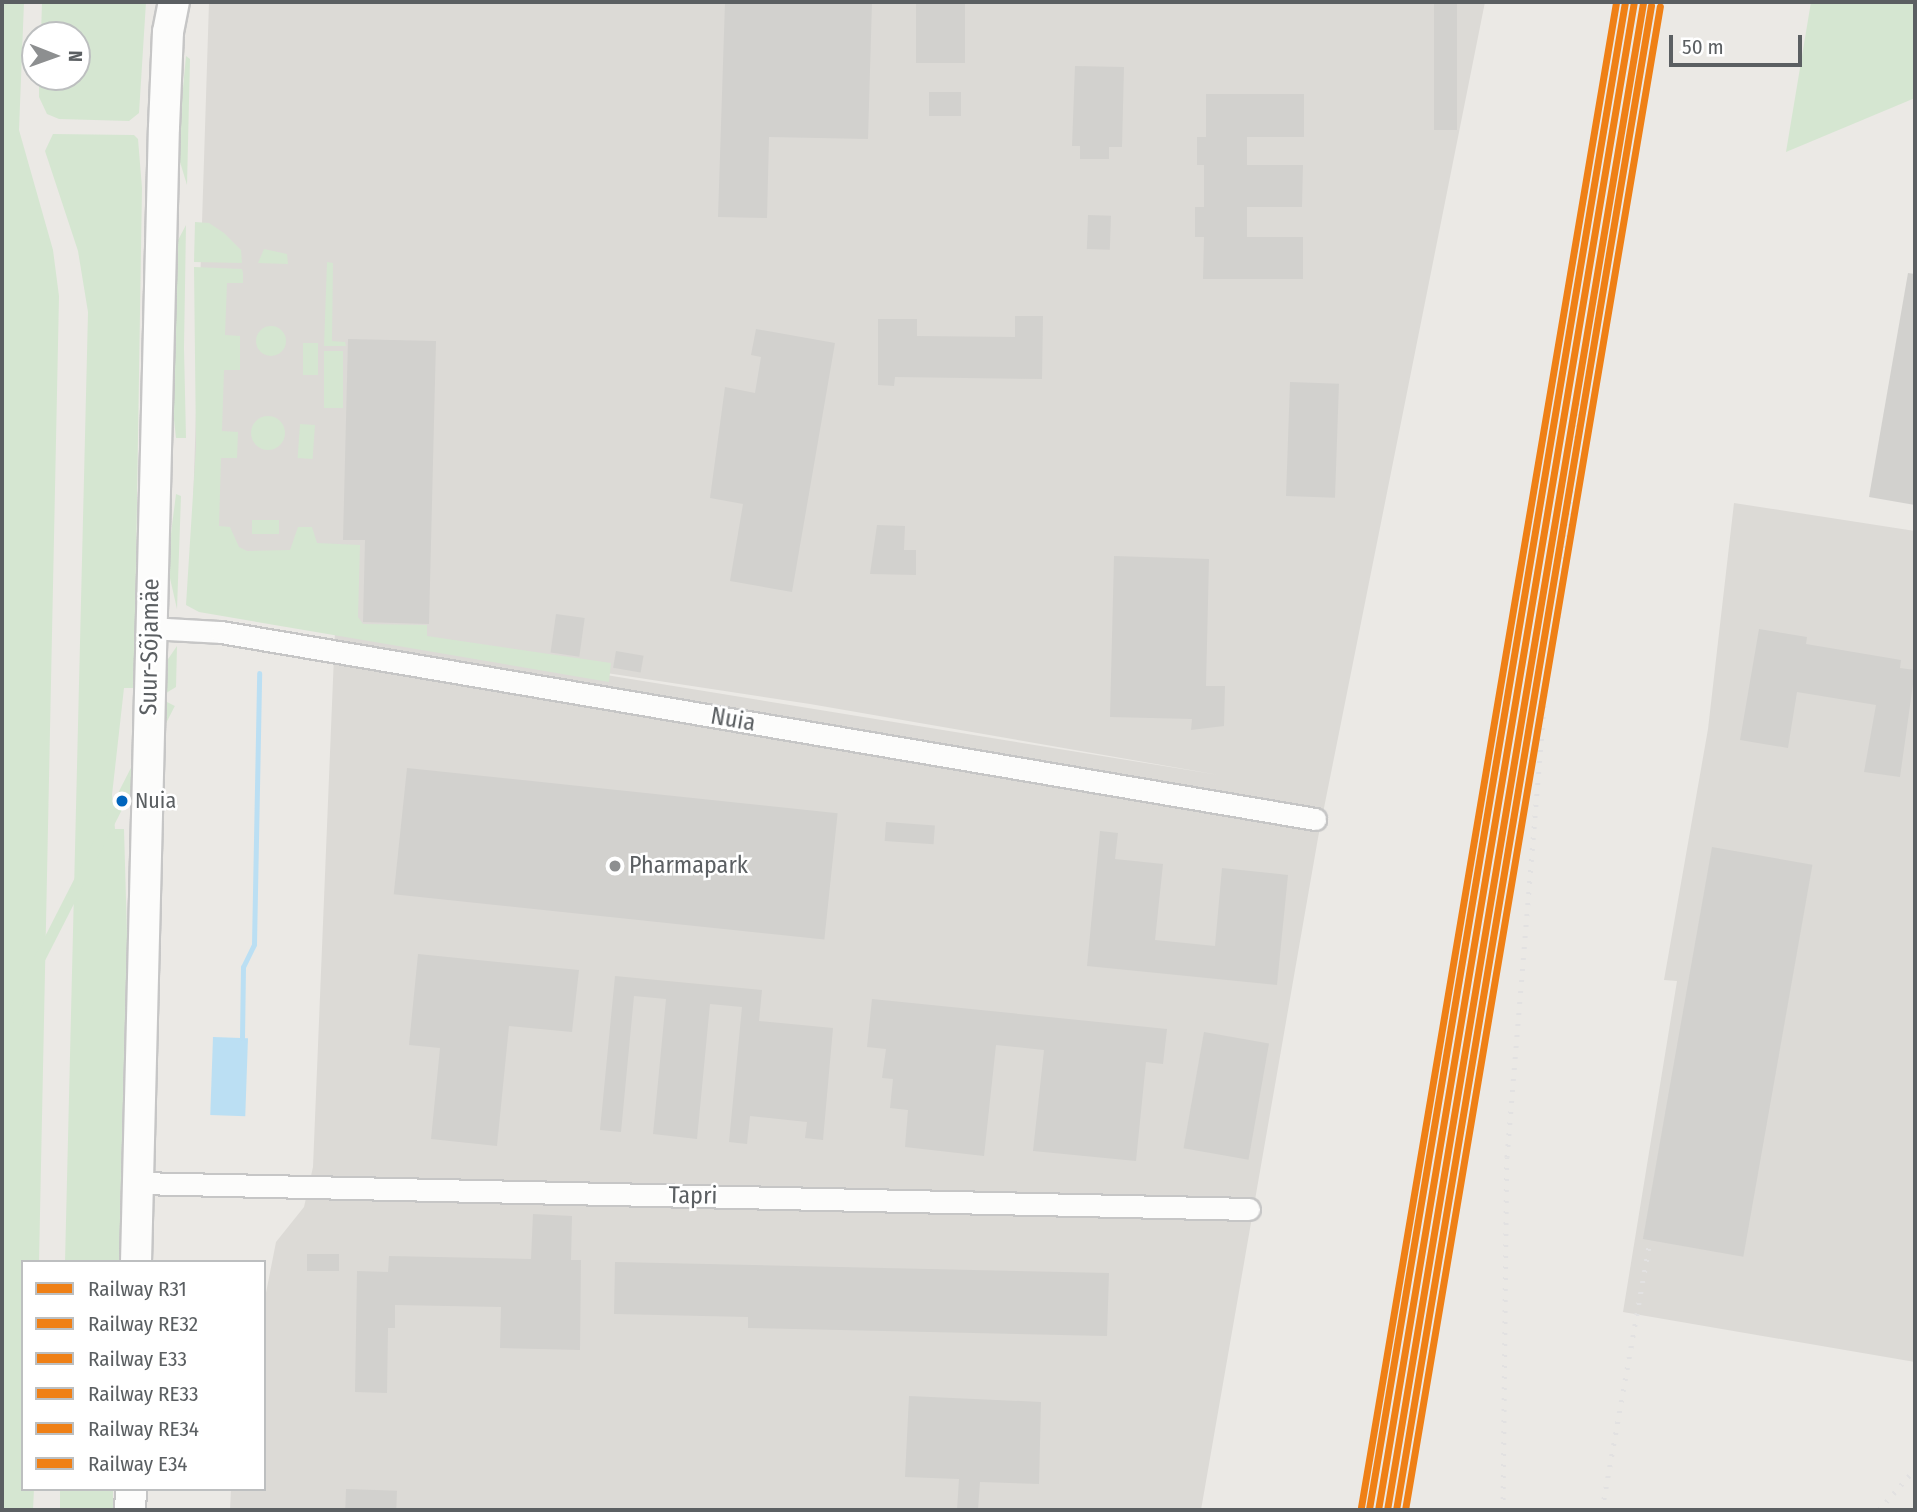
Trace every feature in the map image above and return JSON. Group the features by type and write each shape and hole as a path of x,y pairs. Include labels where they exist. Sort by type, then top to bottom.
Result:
{"main road":[{"name":"Suur-Sõjamäe","path":"162,2 168,32"},
{"name":"Suur-Sõjamäe","path":"136,1260 168,32 174,2"},
{"path":"130,1510 131,1491"}],"street":[{"name":"Nuia","path":"151,628 221,632 1315,819"},
{"name":"Tapri","path":"138,1183 1249,1209"}],"shaded area":[{"path":"209,2 1485,2 1318,838 1201,1510 230,1510 231,1491 266,1491 266,1293 276,1242 304,1207 313,1167 335,631 190,601","holes":["495,656 810,704 1219,775 495,657"]},
{"path":"1734,503 1915,531 1915,1362 1623,1312 1677,981 1664,980 1708,729"}],"green space":[{"path":"2,2 24,2 23,21 21,21 19,130 53,250 59,296 39,1260 21,1260 21,1491 34,1491 33,1510 2,1510"},
{"path":"42,2 146,2 139,113 129,121 59,119 47,114 39,91 91,91 91,21 41,21"},
{"path":"1811,2 1915,2 1915,98 1786,152"},
{"path":"186,56 190,59 187,185 177,152"},
{"path":"53,134 134,135 138,139 142,188 134,688 124,688 112,795 115,829 124,829 127,935 119,1260 65,1260 88,312 78,251 45,151"},
{"path":"195,222 209,223 224,233 241,250 242,263 194,262"},
{"path":"186,225 186,438 176,438 172,402 176,244"},
{"path":"264,249 287,254 288,264 258,263"},
{"path":"327,262 333,263 332,341 345,342 346,346 324,346"},
{"path":"194,267 242,269 243,273 243,283 227,283 225,335 240,336 240,370 224,370 222,431 238,432 237,458 221,458 219,526 230,527 239,547 247,551 290,550 298,527 312,527 317,543 360,545 358,617 363,624 427,625 427,636 611,663 609,682 199,612 186,605 196,447"},
{"path":"271,326 282,330 286,341 282,352 271,356 260,352 256,341 260,330"},
{"path":"303,343 318,343 318,375 303,375"},
{"path":"324,351 343,351 343,408 324,408"},
{"path":"268,416 280,421 285,433 280,445 268,450 256,445 251,433 256,421"},
{"path":"300,424 315,425 313,459 298,458"},
{"path":"176,494 181,496 177,609 167,565"},
{"path":"252,520 279,520 279,534 252,534"},
{"path":"177,646 176,687 166,693 166,662"},
{"path":"165,701 175,706 2,1045 2,1021"},
{"path":"60,1491 113,1491 113,1510 60,1510"}],"water":[{"path":"213,1037 248,1038 245,1116 210,1115"}],"building":[{"path":"725,2 872,2 868,139 769,137 767,218 718,217"},
{"path":"916,2 965,2 965,63 916,63"},
{"path":"1434,2 1457,2 1457,130 1434,130"},
{"path":"1075,66 1124,67 1122,147 1109,147 1109,159 1080,159 1080,146 1072,146"},
{"path":"929,92 961,92 961,116 929,116"},
{"path":"1206,94 1304,94 1304,137 1247,137 1247,165 1303,165 1302,207 1247,207 1247,237 1303,237 1303,279 1203,279 1204,237 1195,237 1195,207 1204,207 1204,165 1197,165 1197,137 1206,137"},
{"path":"1088,215 1111,216 1110,250 1087,249"},
{"path":"1908,273 1915,274 1915,505 1869,497"},
{"path":"1015,316 1043,316 1042,379 895,377 894,386 878,385 878,319 917,319 917,336 1015,337"},
{"path":"756,329 835,343 792,592 730,581 743,504 710,498 725,387 755,393 761,357 751,355"},
{"path":"348,339 436,341 429,624 363,622 365,540 343,540"},
{"path":"1290,382 1339,384 1335,498 1286,496"},
{"path":"877,525 905,526 904,550 916,550 916,575 870,574"},
{"path":"1114,556 1209,559 1206,686 1225,686 1224,726 1191,730 1192,719 1110,717"},
{"path":"556,614 585,618 579,657 551,653"},
{"path":"1759,629 1807,637 1806,644 1901,660 1900,668 1915,670 1900,777 1864,772 1876,705 1797,692 1788,748 1740,740"},
{"path":"616,651 644,656 641,673 613,668"},
{"name":"Pharmapark","path":"407,768 838,813 824,940 394,894"},
{"path":"886,822 935,825 934,844 885,841"},
{"path":"1100,831 1118,833 1115,859 1163,864 1155,940 1215,946 1222,868 1288,875 1277,985 1087,966"},
{"path":"1712,847 1812,865 1743,1257 1643,1239"},
{"path":"418,954 579,970 572,1032 509,1026 497,1146 431,1139 440,1048 409,1045"},
{"path":"615,976 762,990 759,1021 833,1028 823,1140 805,1138 807,1122 750,1116 747,1144 729,1142 742,1007 710,1004 697,1139 653,1134 666,999 634,996 621,1132 600,1130"},
{"path":"872,999 1167,1029 1163,1064 1146,1062 1136,1161 1033,1151 1044,1050 996,1045 984,1156 905,1147 908,1110 890,1108 893,1079 882,1078 886,1049 867,1047"},
{"path":"1204,1032 1269,1043 1249,1160 1184,1148"},
{"path":"533,1214 572,1216 571,1260 581,1260 580,1350 500,1348 501,1307 395,1305 395,1328 388,1328 387,1393 355,1392 357,1271 388,1272 389,1256 531,1259"},
{"path":"307,1254 339,1254 339,1271 307,1271"},
{"path":"615,1262 1109,1273 1107,1336 748,1328 748,1317 614,1314"},
{"path":"909,1396 1041,1402 1039,1484 980,1482 978,1510 957,1510 959,1479 905,1477"},
{"path":"346,1489 397,1491 396,1510 345,1510"}],"waterway":[{"path":"242,1038 243,967 254,944 259,673"}],"railway":[{"path":"1503,1510 1507,1157 1546,682 1559,613 1580,398"},
{"path":"1602,1510 1650,1240"},
{"path":"1879,1510 1915,1469"}],"rail line":[{"name":"RE34","path":"1361,1507 1616,2"},
{"name":"E33","path":"1369,1509 1625,2"},
{"name":"R31","path":"1378,1510 1634,2"},
{"name":"RE32","path":"1387,1510 1643,3"},
{"name":"RE33","path":"1396,1510 1651,5"},
{"name":"E34","path":"1405,1510 1660,6"}],"place":[{"name":"Nuia","path":"122,801"},
{"name":"Pharmapark","path":"615,866"}]}
